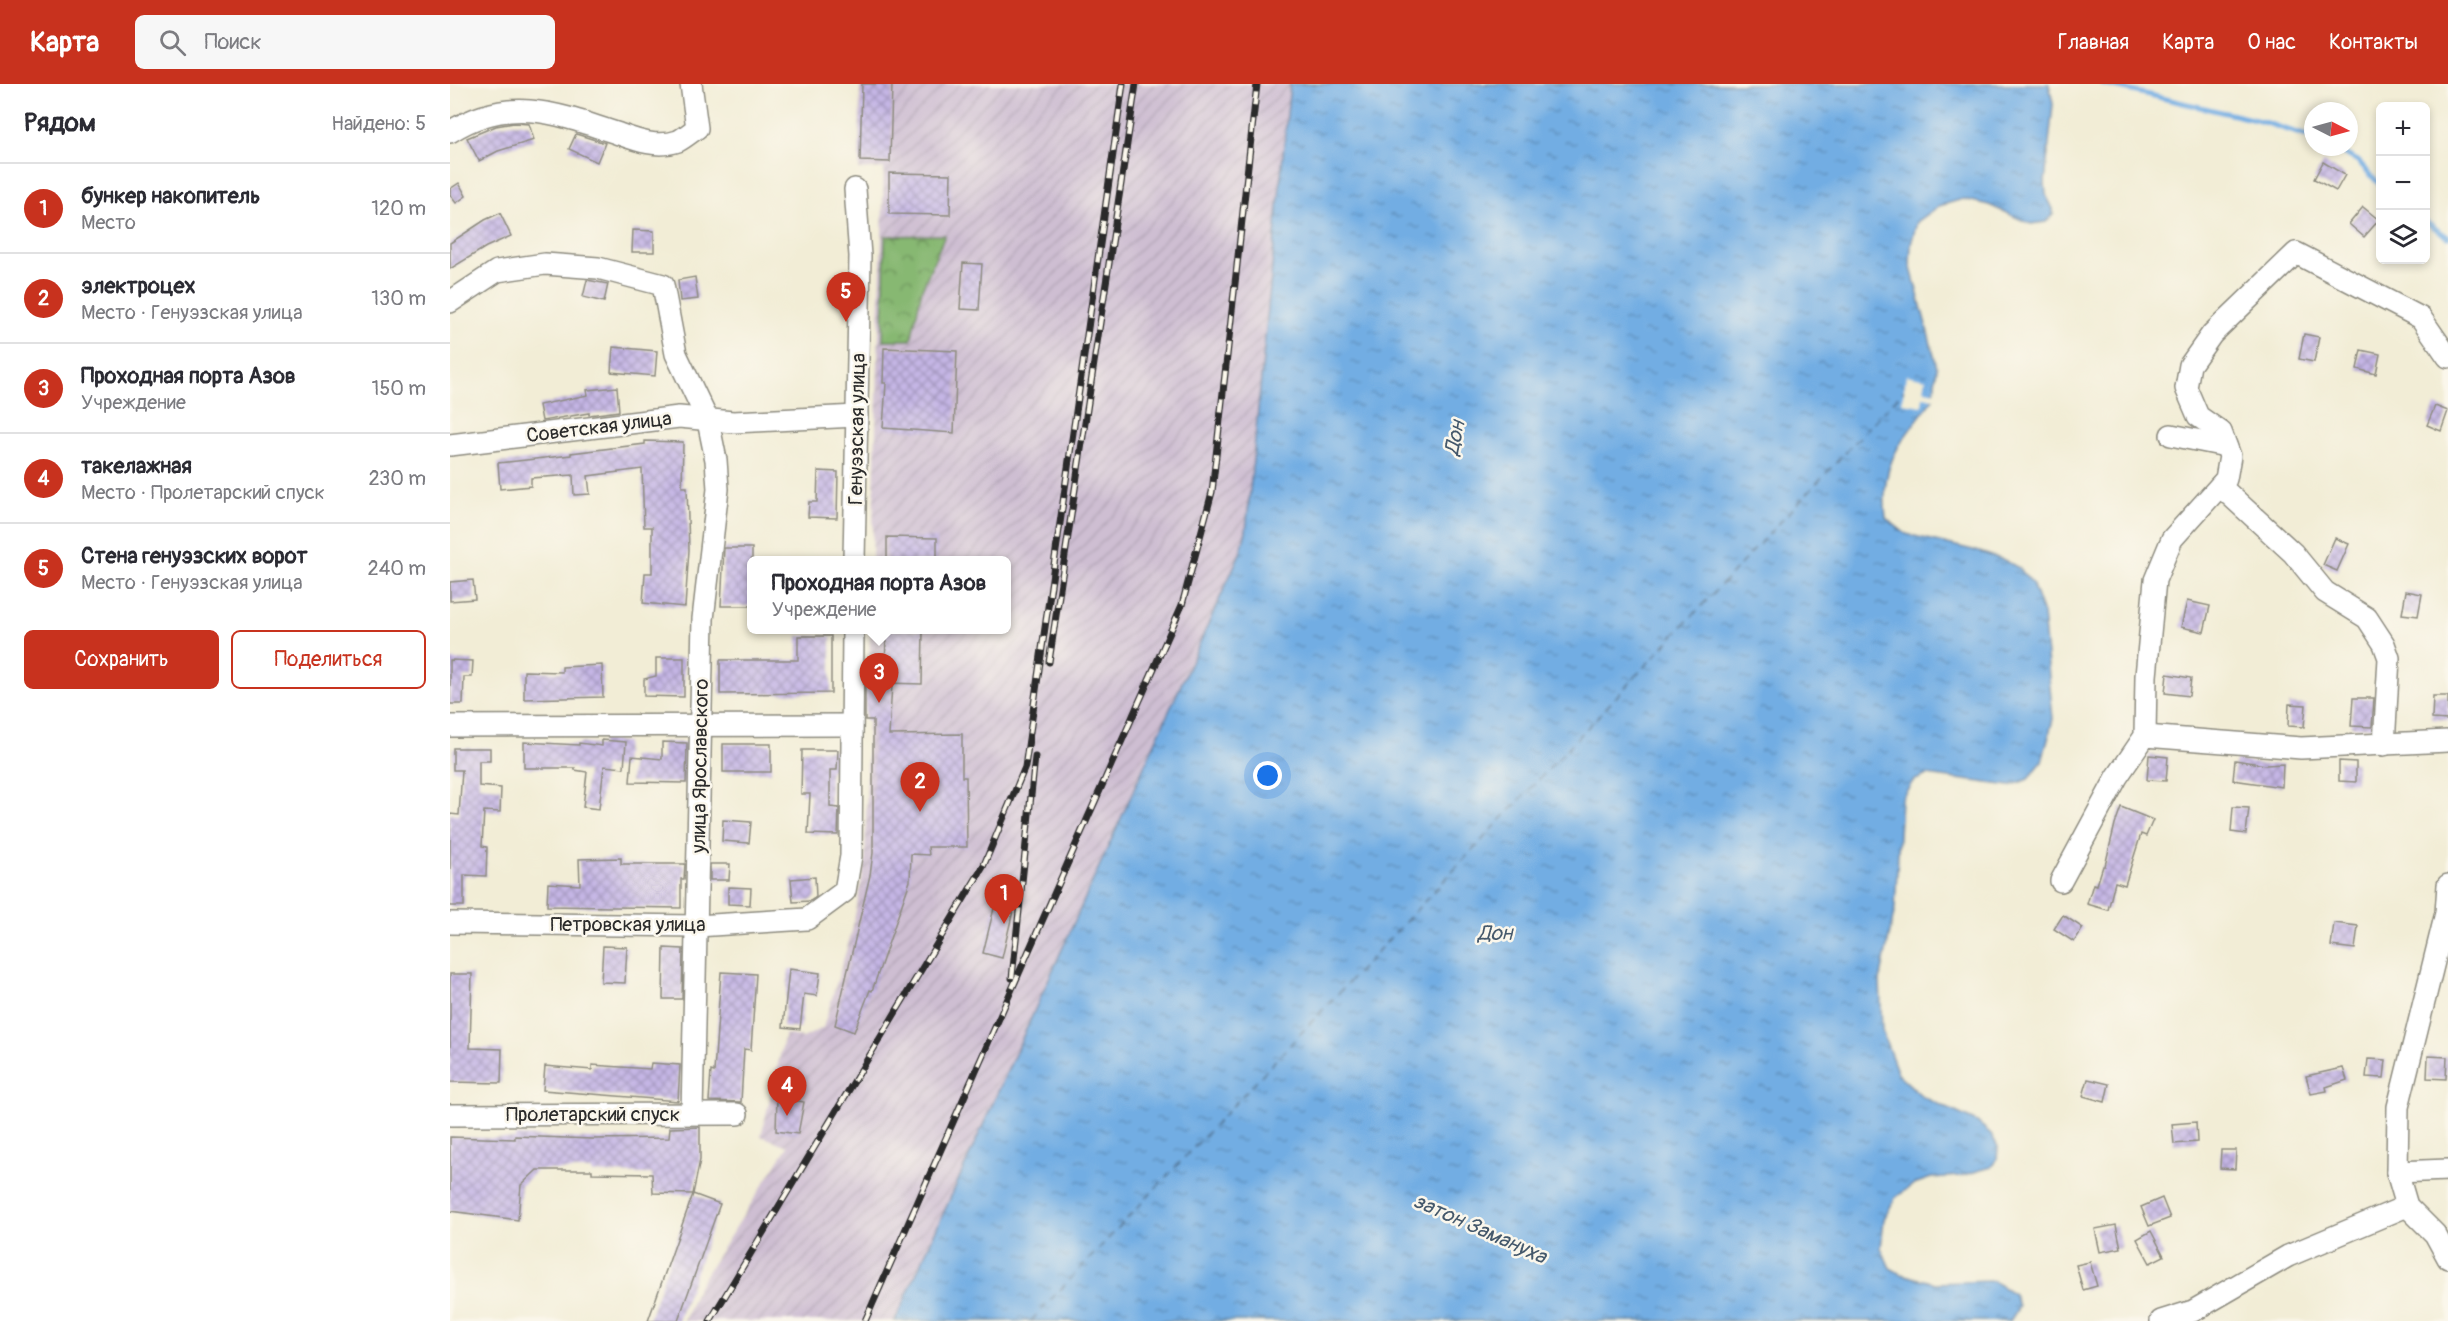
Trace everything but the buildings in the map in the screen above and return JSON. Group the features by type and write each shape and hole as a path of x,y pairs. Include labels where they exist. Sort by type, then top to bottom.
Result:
{"street":[{"path":"450,132 467,121 504,112 531,109 564,116 651,144 678,141 697,128 691,84"},
{"name":"Генуэзская улица","path":"854,556 860,256 855,189"},
{"path":"2061,881 2117,777 2145,736 2147,664 2155,580 2172,539 2226,479 2230,456 2221,432 2198,416 2186,388 2190,365 2211,334 2296,253 2421,318 2448,357"},
{"name":"улица Ярославского","path":"450,302 497,271 545,264 598,268 663,285 676,354 708,421 716,460 718,489 704,619 692,1113"},
{"name":"Советская улица","path":"450,445 679,417 733,422 857,416"},
{"path":"2171,435 2226,446"},
{"path":"2220,486 2293,553 2325,592 2367,618 2384,644 2389,658 2384,745"},
{"path":"450,726 851,725 853,634"},
{"name":"Петровская улица","path":"450,923 697,926 807,919 844,891 851,856 851,725"},
{"path":"2145,736 2301,748 2448,741"},
{"path":"2448,885 2446,913 2398,1107 2397,1172 2407,1206 2435,1234 2448,1258"},
{"name":"Пролетарский спуск","path":"450,1115 736,1114"},
{"path":"2397,1172 2448,1170"},
{"path":"2161,1321 2193,1311 2288,1256 2407,1206"}],"shaded area":[{"path":"860,84 1290,84 1246,531 1241,551 895,1321 684,1321 698,1286 788,1146 761,1136 785,1034 803,1038 823,1028 852,931 865,863 870,634 1011,634 1011,556 872,556 884,168 859,170"}],"green space":[{"path":"945,235 922,289 911,340 883,340 885,236"}],"water":[{"name":"Дон","path":"1290,84 2049,84 2053,104 2045,182 2046,195 2053,209 2053,215 2046,222 2031,224 1989,205 1963,199 1939,206 1917,222 1911,244 1910,264 1937,367 1933,399 1895,453 1886,481 1885,498 1886,518 1906,534 1973,550 2004,560 2019,568 2032,583 2043,614 2053,719 2042,762 2028,779 2010,786 1927,775 1913,781 1901,799 1895,908 1880,981 1882,1031 1898,1074 1923,1097 1977,1122 1991,1134 1998,1147 1997,1159 1991,1167 1960,1176 1931,1178 1914,1184 1895,1198 1884,1219 1881,1248 1890,1268 1901,1274 1935,1283 1993,1281 2014,1294 2019,1307 2010,1321 895,1321 1241,551 1246,531"}],"pier":[{"path":"1906,375 1926,379 1924,390 1937,392 1936,399 1923,397 1922,406 1902,403"}],"waterway":[{"path":"2102,84 2260,121 2304,135"},
{"path":"2348,156 2358,161 2376,181"},
{"path":"2430,225 2448,237"}],"ferry route":[{"path":"1031,1321 1904,390"}],"railway":[{"path":"710,1321 983,867 1025,767 1123,84"},
{"path":"1049,662 1136,84"},
{"path":"865,1321 1182,605 1212,492 1257,84"},
{"path":"1012,978 1035,757"}],"place":[{"name":"Стена генуэзских ворот","path":"846,322"},
{"name":"Проходная порта Азов","path":"879,703"},
{"name":"электроцех","path":"920,812"},
{"name":"бункер накопитель","path":"1004,924"},
{"name":"такелажная","path":"787,1116"}],"water label":[{"name":"затон Замануха","path":"1480,1229"}]}
